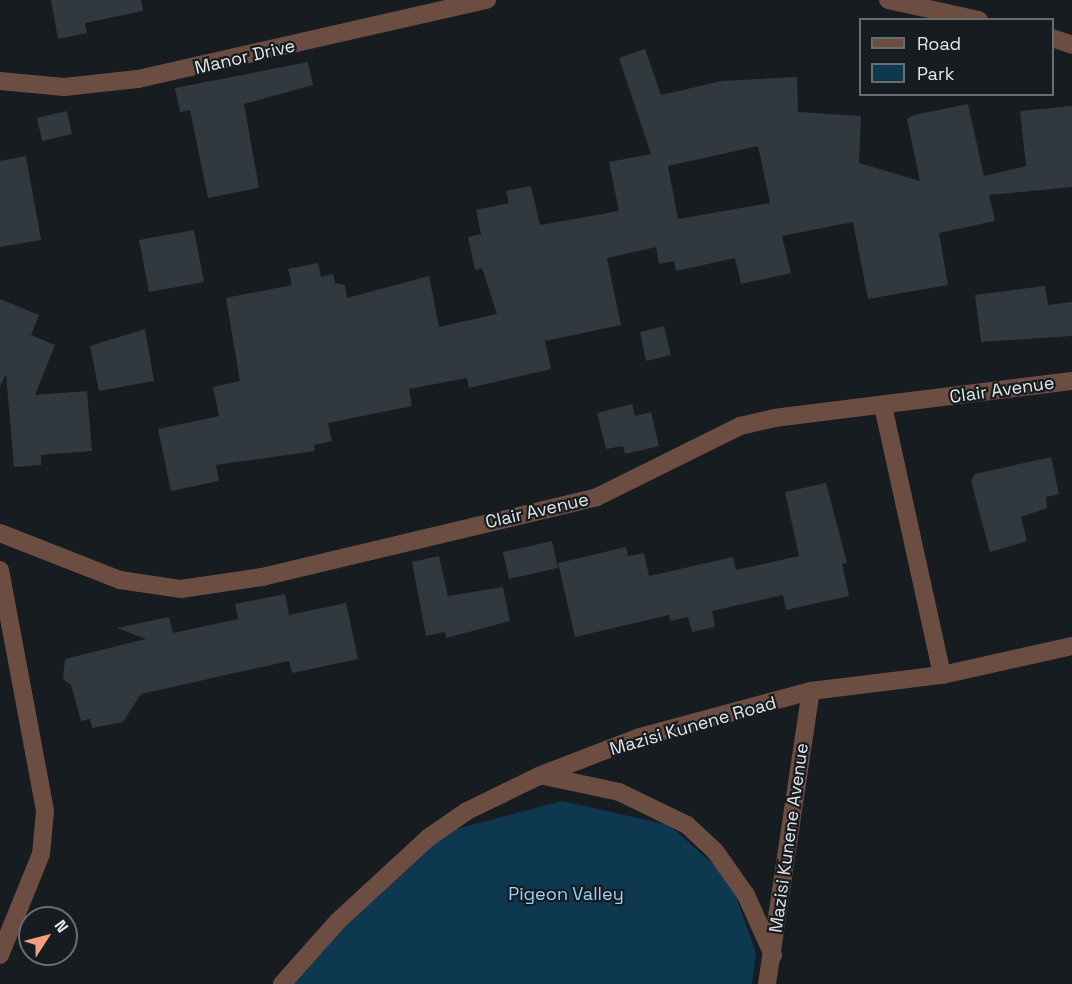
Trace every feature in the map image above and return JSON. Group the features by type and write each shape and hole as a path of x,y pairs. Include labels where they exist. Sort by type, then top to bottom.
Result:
{"street":[{"name":"Manor Drive","path":"0,81 64,87 138,79 487,0"},
{"path":"888,0 970,18"},
{"path":"1054,38 1072,45"},
{"name":"Clair Avenue","path":"0,532 120,580 181,589 262,577 597,497 740,426 1072,381"},
{"path":"883,406 942,675"},
{"path":"0,570 45,811 41,854 0,955"},
{"name":"Mazisi Kunene Road","path":"282,984 338,921 428,838 467,811 541,776 640,737 811,692 942,675 1072,646"},
{"name":"Mazisi Kunene Avenue","path":"767,984 811,692"},
{"path":"541,776 619,792 687,825 715,851 746,895 773,955"}],"green space":[{"name":"Pigeon Valley","path":"562,801 669,825 730,879 756,953 752,984 283,984 411,841"}],"building":[{"path":"51,0 141,0 143,11 85,23 87,33 58,39"},
{"path":"645,49 661,95 722,81 797,77 798,112 861,116 859,163 920,181 907,119 914,115 968,104 984,176 1026,166 1020,111 1072,106 1072,187 989,195 995,221 939,233 948,285 868,299 853,222 782,236 791,273 741,284 735,258 676,271 674,261 659,264 656,247 607,258 621,325 545,341 551,369 469,388 467,378 409,389 412,406 328,423 332,441 314,445 315,451 216,465 219,481 171,491 158,429 219,416 213,387 240,381 226,298 292,285 288,269 318,263 321,277 333,274 335,283 345,285 347,298 429,276 439,327 497,314 482,268 475,270 468,237 481,234 476,210 509,203 506,191 531,186 540,225 619,211 609,162 651,154 619,58","holes":["758,146 770,203 678,219 668,166"]},
{"path":"308,62 313,85 244,104 259,188 208,198 190,110 180,112 175,88"},
{"path":"67,111 72,134 42,141 37,118"},
{"path":"26,156 41,240 0,247 0,161"},
{"path":"194,230 204,282 149,292 139,240"},
{"path":"1045,286 1048,305 1072,302 1072,336 981,342 975,295"},
{"path":"0,299 39,315 31,335 55,345 35,395 87,391 92,451 41,455 41,465 14,467 6,374 0,387"},
{"path":"664,326 671,355 646,361 640,332"},
{"path":"145,329 154,381 99,391 90,346"},
{"path":"632,404 635,416 651,412 659,446 625,454 623,446 606,449 597,413"},
{"path":"1051,457 1059,494 1046,497 1047,508 1021,517 1027,541 990,552 971,481 975,474"},
{"path":"826,483 847,563 842,564 849,596 786,610 783,595 712,611 715,627 692,632 688,617 670,621 669,615 575,637 558,563 626,547 628,556 644,553 649,576 733,557 736,570 799,556 785,492"},
{"path":"552,541 558,568 509,579 503,552"},
{"path":"439,556 448,596 503,587 510,621 446,638 445,632 426,636 412,562"},
{"path":"285,594 289,615 346,603 358,659 292,673 289,661 141,694 123,722 92,728 90,719 81,721 71,685 63,679 65,659 146,639 117,628 169,617 173,633 238,619 235,604"}]}
